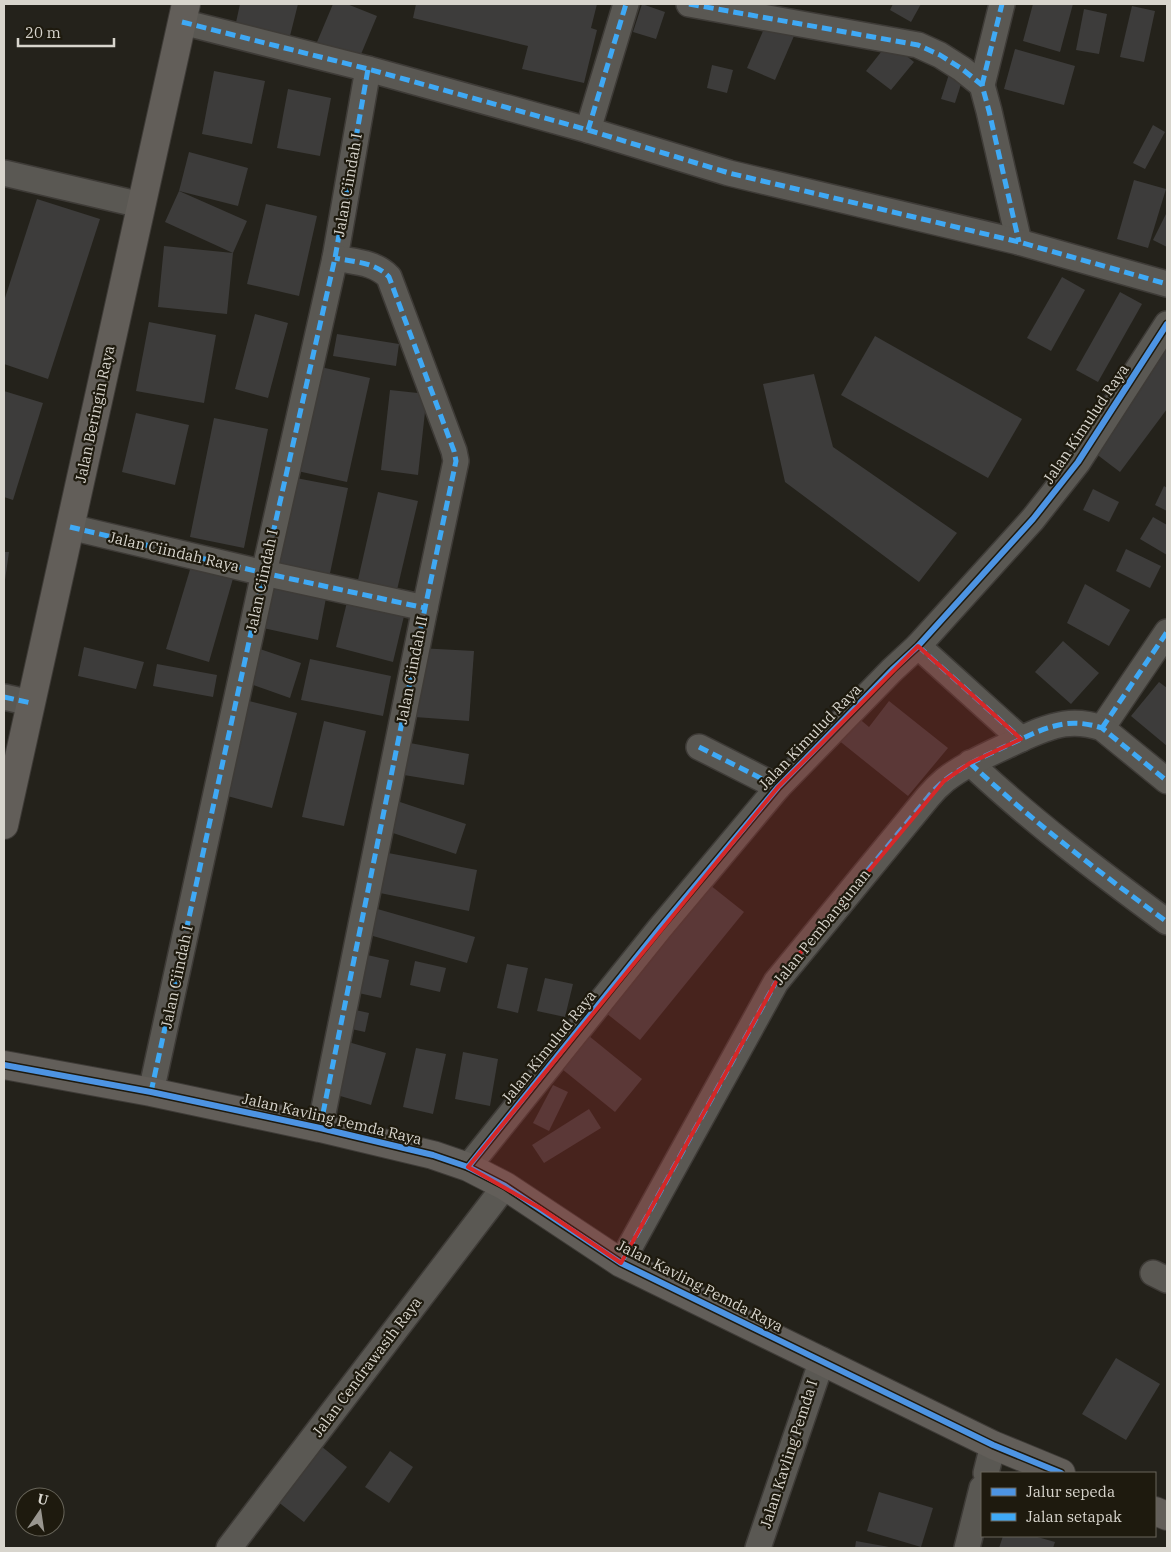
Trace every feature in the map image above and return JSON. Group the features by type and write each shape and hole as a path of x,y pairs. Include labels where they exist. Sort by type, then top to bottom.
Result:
{"street":[{"path":"588,130 626,4"},
{"path":"689,4 918,45 940,55 982,85"},
{"path":"1002,4 982,85 990,111 1019,242"},
{"path":"184,13 368,69 588,130 729,172 1019,242 1167,284"},
{"name":"Jalan Beringin Raya","path":"4,825 184,13"},
{"name":"Jalan Ciindah I","path":"152,1092 264,574 335,258 368,69"},
{"path":"4,173 141,205"},
{"name":"Jalan Ciindah II","path":"320,1128 424,608 456,469 454,451 388,276 383,270 373,265 335,258"},
{"name":"Jalan Kimulud Raya","path":"468,1167 654,936 778,787 892,670 918,646 1033,519 1078,462 1167,324"},
{"name":"Jalan Ciindah Raya","path":"70,527 264,574 424,608"},
{"path":"1167,632 1102,728 1167,781"},
{"path":"918,646 1021,739"},
{"path":"4,697 31,703"},
{"name":"Jalan Pembangunan","path":"621,1263 776,982 928,797 944,781 970,763 1050,727 1065,724 1091,724 1102,728"},
{"path":"699,747 778,787"},
{"path":"970,763 1006,797 1069,850 1167,922"},
{"name":"Jalan Kavling Pemda Raya","path":"4,1065 152,1092 320,1128 433,1155 468,1167 504,1186 621,1263 993,1445 1059,1472"},
{"name":"Jalan Cendrawasih Raya","path":"229,1548 504,1186"},
{"name":"Jalan Kavling Pemda I","path":"758,1548 822,1360"},
{"path":"986,1472 993,1445"},
{"path":"967,1548 981,1492"}],"highlighted area":[{"path":"918,646 1021,739 970,763 944,781 776,982 621,1263 540,1208 468,1167 778,787"}],"building":[{"path":"240,4 298,4 289,40 235,27"},
{"path":"333,4 347,4 377,16 359,59 317,42"},
{"path":"416,4 597,4 591,28 597,30 584,83 522,69 528,46 413,18"},
{"path":"642,4 665,12 656,39 633,32"},
{"path":"893,4 921,4 911,22 890,10"},
{"path":"1033,4 1073,4 1060,52 1023,41"},
{"path":"1132,6 1155,11 1144,62 1120,57"},
{"path":"1084,9 1107,14 1099,54 1076,50"},
{"path":"766,24 794,36 775,80 747,68"},
{"path":"889,42 914,62 891,90 866,71"},
{"path":"1015,49 1075,66 1064,105 1004,89"},
{"path":"712,65 733,70 727,93 707,88"},
{"path":"214,71 265,81 252,144 202,134"},
{"path":"950,71 964,75 955,103 941,99"},
{"path":"288,89 331,98 320,156 277,148"},
{"path":"1153,125 1165,132 1145,169 1133,163"},
{"path":"189,152 248,168 238,206 179,191"},
{"path":"1134,180 1166,189 1148,248 1117,239"},
{"path":"179,191 247,221 233,253 165,222"},
{"path":"37,199 100,219 48,379 4,364 4,301"},
{"path":"266,204 317,216 299,296 247,284"},
{"path":"1167,212 1167,247 1153,240"},
{"path":"164,246 233,253 227,314 158,307"},
{"path":"1062,277 1085,290 1051,351 1027,338"},
{"path":"1120,292 1142,304 1098,382 1076,370"},
{"path":"255,314 288,323 268,398 235,389"},
{"path":"149,322 216,335 204,403 136,391"},
{"path":"337,334 399,344 396,366 333,356"},
{"path":"875,336 1022,419 988,478 841,395"},
{"path":"1167,349 1167,409 1120,472 1091,450"},
{"path":"316,366 370,378 347,482 293,470"},
{"path":"814,374 833,447 957,533 919,582 785,482 763,384"},
{"path":"390,390 427,394 418,475 381,470"},
{"path":"4,391 43,403 13,500 4,497"},
{"path":"136,413 189,425 175,485 122,472"},
{"path":"214,418 268,429 244,548 190,537"},
{"path":"296,478 348,488 329,578 278,567"},
{"path":"1164,486 1167,488 1167,511 1155,505"},
{"path":"1093,489 1119,502 1109,522 1083,510"},
{"path":"378,492 418,501 397,590 358,580"},
{"path":"1153,517 1167,525 1167,555 1140,539"},
{"path":"1126,549 1161,566 1150,588 1116,571"},
{"path":"4,552 9,552 5,580 4,580"},
{"path":"192,563 234,575 209,662 166,649"},
{"path":"1085,584 1130,610 1109,646 1067,623"},
{"path":"271,587 326,598 318,640 263,628"},
{"path":"347,602 404,616 393,662 336,647"},
{"path":"1063,641 1099,673 1071,704 1035,672"},
{"path":"84,647 144,662 136,689 78,676"},
{"path":"257,648 301,663 290,698 245,682"},
{"path":"419,648 474,651 469,721 415,717"},
{"path":"310,659 391,676 383,716 301,700"},
{"path":"157,664 217,675 213,697 153,686"},
{"path":"1159,682 1167,688 1167,746 1131,716"},
{"path":"245,700 297,713 272,808 220,794"},
{"path":"889,701 948,748 908,796 837,739 856,716 869,727"},
{"path":"324,721 366,731 344,826 302,817"},
{"path":"410,743 469,754 464,785 404,775"},
{"path":"394,800 466,824 456,854 384,830"},
{"path":"383,852 477,870 469,911 375,892"},
{"path":"710,885 744,912 640,1040 606,1013"},
{"path":"374,908 475,937 467,963 366,934"},
{"path":"363,954 389,960 381,998 354,992"},
{"path":"415,961 446,968 440,992 410,985"},
{"path":"507,964 528,968 518,1013 497,1008"},
{"path":"545,978 573,984 565,1017 537,1011"},
{"path":"351,1009 369,1013 365,1032 347,1028"},
{"path":"589,1036 642,1079 615,1112 562,1069"},
{"path":"345,1041 386,1053 371,1105 330,1093"},
{"path":"416,1048 446,1054 433,1114 403,1107"},
{"path":"463,1052 498,1059 490,1106 455,1099"},
{"path":"553,1085 568,1092 549,1131 533,1123"},
{"path":"589,1109 601,1128 544,1163 532,1145"},
{"path":"1116,1358 1160,1384 1126,1440 1082,1414"},
{"path":"316,1442 347,1467 304,1522 273,1498"},
{"path":"390,1451 413,1467 389,1503 365,1487"},
{"path":"879,1492 933,1508 921,1547 867,1531"},
{"path":"1003,1537 1038,1537 1055,1542 1053,1548 999,1548"},
{"path":"856,1541 889,1547 889,1548 855,1548"}],"marked path":[{"path":"588,130 626,4"},
{"path":"689,4 918,45 940,55 962,69 982,85 1019,242"},
{"path":"982,85 1002,4"},
{"path":"182,22 368,69 588,130 729,173 1019,242 1167,284"},
{"path":"151,1092 335,258 368,69"},
{"path":"320,1128 456,461 454,451 389,277 371,265 335,258"},
{"path":"70,527 264,573 425,608"},
{"path":"1102,728 1167,632"},
{"path":"918,646 1021,739"},
{"path":"4,697 31,703"},
{"path":"621,1263 776,982 928,797 943,782 974,761 1027,736 1057,725 1074,723 1102,728 1167,781"},
{"path":"699,747 778,787"},
{"path":"970,763 1042,826 1167,922"}],"cycle path":[{"path":"468,1167 660,928 778,787 892,670 918,646 1033,519 1078,462 1167,324"},
{"path":"4,1065 151,1092 320,1128 433,1155 468,1167 505,1186 621,1263 993,1445 1059,1472"}]}
